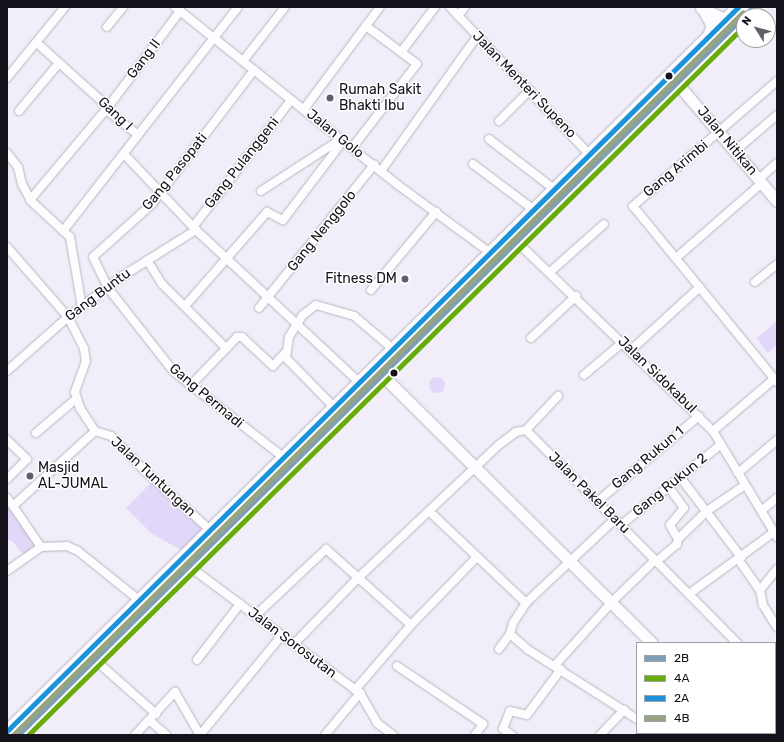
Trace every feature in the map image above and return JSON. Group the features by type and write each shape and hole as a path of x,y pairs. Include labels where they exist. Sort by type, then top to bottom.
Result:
{"main road":[{"path":"512,238 534,210 554,189 709,36 734,14 753,7"},
{"path":"701,8 713,25 709,36"},
{"path":"7,731 139,600 184,563 210,530 283,457 359,382 378,371 393,349 676,82 734,14"},
{"path":"18,735 94,659 184,563 494,255"}],"street":[{"path":"7,78 37,43 64,7"},
{"path":"107,27 123,7"},
{"name":"Gang I","path":"37,43 108,107 109,112 138,135 238,7"},
{"path":"243,61 285,7"},
{"path":"304,109 380,7"},
{"path":"402,51 435,7"},
{"name":"Jalan Menteri Supeno","path":"450,7 589,154"},
{"path":"458,16 465,7"},
{"path":"701,8 734,14"},
{"name":"Jalan Golo","path":"177,9 352,148 494,255"},
{"name":"Gang II","path":"30,200 108,107 177,9"},
{"path":"352,148 417,64 402,51 366,26"},
{"name":"Gang Nenggolo","path":"259,308 378,168 478,35"},
{"path":"19,111 59,63"},
{"name":"Gang Pasopati","path":"108,288 93,257 160,194 254,70"},
{"name":"Gang Arimbi","path":"676,258 633,206 777,81"},
{"name":"Jalan Nitikan","path":"676,82 777,201"},
{"path":"499,121 530,90"},
{"name":"Gang Pulanggeni","path":"194,228 291,100"},
{"path":"735,151 777,115"},
{"path":"63,231 138,135"},
{"path":"489,139 554,189"},
{"path":"261,191 342,140"},
{"path":"185,306 263,217 270,211 283,220 342,140"},
{"path":"7,153 18,167 30,200 63,231 71,242 82,307"},
{"path":"124,154 160,194 194,228 359,382"},
{"path":"713,431 776,380 676,258 760,181 777,163"},
{"path":"473,164 534,210"},
{"path":"371,290 436,212"},
{"path":"550,272 604,224"},
{"name":"Gang Buntu","path":"7,371 68,317 194,228"},
{"name":"Jalan Sidokabul","path":"512,238 576,296 713,431 776,535"},
{"path":"7,247 68,317 86,355 75,392 76,398 36,433"},
{"path":"147,260 162,284 226,348"},
{"path":"756,282 777,264"},
{"path":"631,350 700,287"},
{"name":"Gang Permadi","path":"108,288 173,371 190,386 283,457"},
{"path":"531,338 576,296"},
{"path":"190,386 239,336 273,366 285,353 296,323 313,306 330,308 354,316 393,349"},
{"path":"584,375 623,342"},
{"path":"285,353 292,366 334,407"},
{"path":"378,371 651,642"},
{"path":"294,644 357,579 406,532 516,432 526,430 558,396"},
{"name":"Jalan Tuntungan","path":"76,398 95,431 111,436 145,471 210,530"},
{"name":"Gang Rukun 1","path":"598,501 698,416"},
{"name":"Jalan Pakel Baru","path":"526,430 736,642"},
{"path":"13,506 95,431"},
{"path":"7,440 27,459 7,479"},
{"path":"738,473 777,440"},
{"name":"Gang Rukun 2","path":"499,649 510,634 513,623 526,603 570,561 618,522 680,477 720,444"},
{"path":"680,477 707,511 740,558 760,590 763,605 777,627"},
{"path":"512,735 503,729 510,711 527,715 558,667 612,602 656,561 677,544 678,539 707,511 745,485"},
{"path":"668,486 684,508 670,525 678,539"},
{"path":"7,498 41,547"},
{"path":"762,510 777,498"},
{"path":"429,511 526,603"},
{"path":"689,594 776,535"},
{"path":"7,572 41,547 67,546 78,551 139,600"},
{"path":"256,616 326,549 357,579 411,625"},
{"path":"325,735 357,691 411,625 477,557"},
{"name":"Jalan Sorosutan","path":"184,563 357,691 377,723 393,735"},
{"path":"760,590 777,569"},
{"path":"197,660 240,604"},
{"path":"510,634 527,650 558,667 636,718"},
{"path":"135,735 175,692 200,735 282,635"},
{"path":"94,659 156,714"},
{"path":"397,666 483,724 475,735"},
{"path":"600,735 624,710"},
{"path":"149,720 166,735"}],"shaded area":[{"path":"777,321 777,345 767,353 757,338"},
{"path":"437,377 444,382 445,385 440,392 437,393 430,388 429,385 434,378"},
{"path":"151,483 207,529 185,552 152,534 126,508"},
{"path":"7,503 37,546 24,555 11,540 7,540"},
{"path":"777,678 777,735 731,735 776,734"}],"transit line":[{"name":"2A","path":"7,731 738,7"},
{"name":"2B","path":"18,735 753,7"},
{"name":"4B","path":"13,735 736,19"},
{"name":"4A","path":"28,735 736,34"}],"place":[{"name":"Rumah Sakit Bhakti Ibu","path":"330,98"},
{"name":"Fitness DM","path":"405,279"},
{"name":"Masjid AL-JUMAL","path":"30,476"}]}
